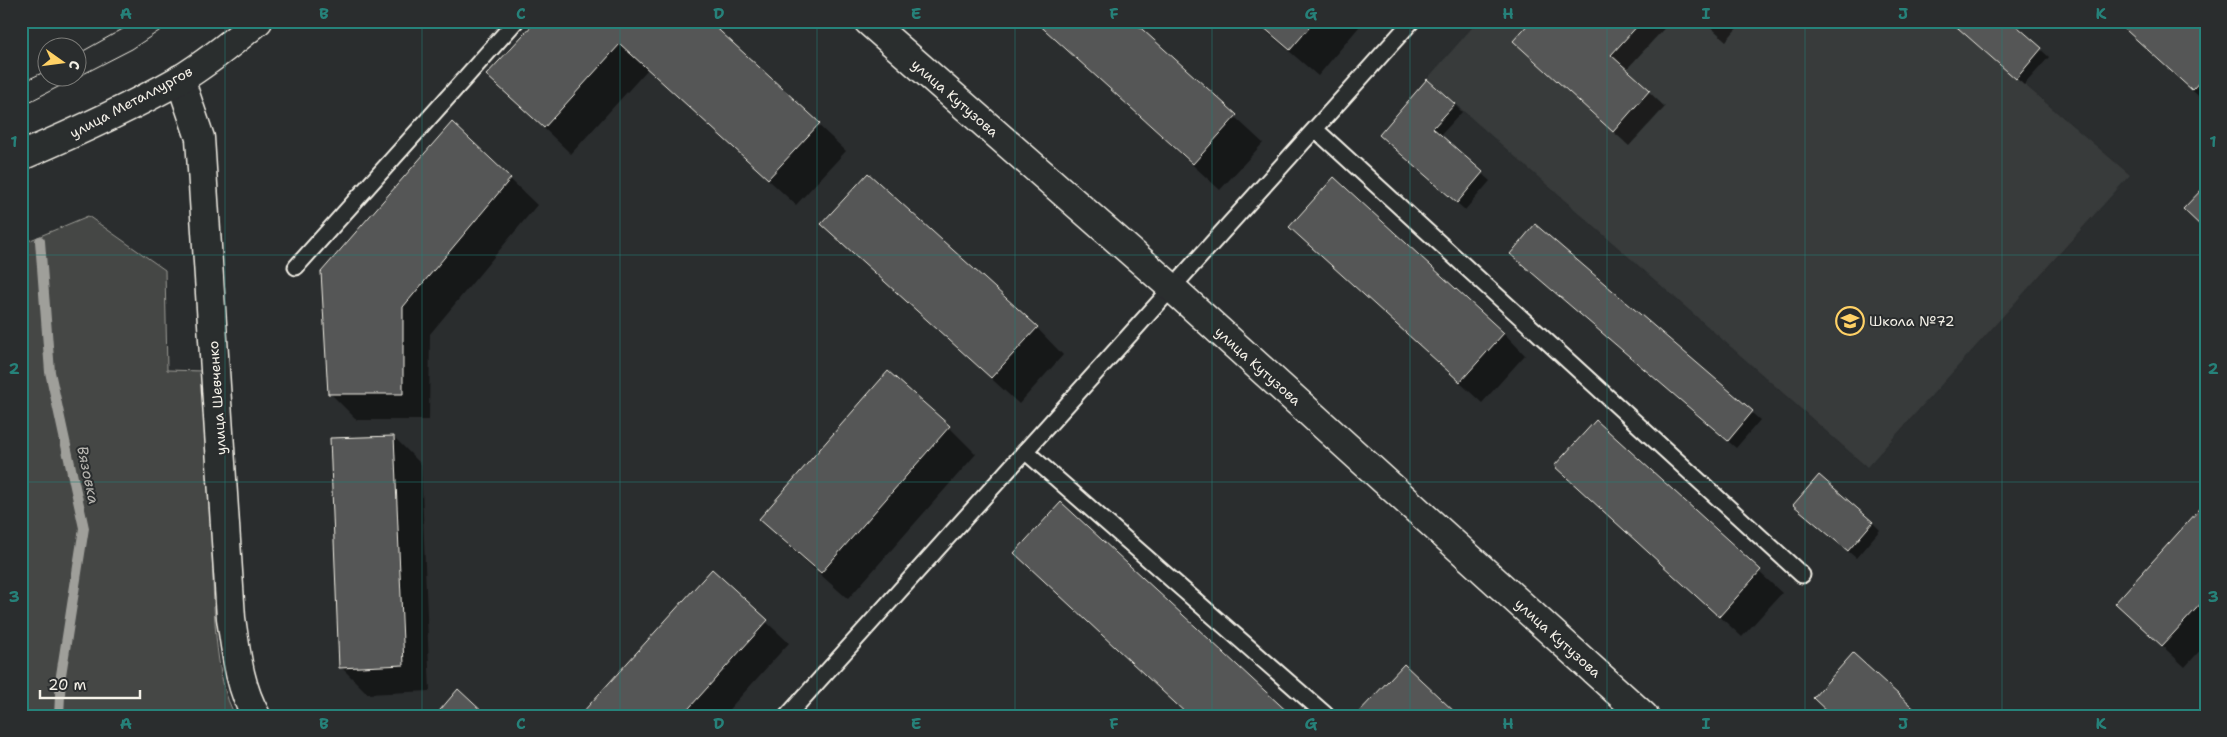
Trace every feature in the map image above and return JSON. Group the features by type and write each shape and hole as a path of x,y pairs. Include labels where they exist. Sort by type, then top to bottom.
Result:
{"street":[{"name":"улица Металлургов","path":"21,156 124,109 180,79 233,42 258,21"},
{"name":"улица Кутузова","path":"868,21 1172,288 1644,716"},
{"name":"улица Шевченко","path":"180,79 200,138 231,618 237,661 246,699 256,716"}],"lane":[{"path":"296,267 516,21"},
{"path":"787,716 1412,21"},
{"path":"1315,129 1802,575"},
{"path":"1026,451 1326,715"}],"shaded area":[{"name":"Школа №72","path":"1478,21 1950,21 2130,175 1867,467 1427,79"},
{"path":"88,216 165,270 167,370 202,371 206,416 216,637 223,682 228,701 236,716 21,716 21,244"}],"building":[{"path":"536,21 709,21 820,123 768,179 620,44 544,128 486,75"},
{"path":"1035,21 1133,21 1237,115 1193,164"},
{"path":"1256,21 1315,21 1290,50"},
{"path":"1531,21 1642,21 1611,55 1650,90 1613,132 1513,41"},
{"path":"1950,21 2011,21 2042,48 2016,79"},
{"path":"2116,21 2205,21 2206,75 2192,90"},
{"path":"1427,79 1455,104 1433,128 1483,172 1457,203 1379,135"},
{"path":"452,122 511,178 403,307 403,394 328,394 321,272"},
{"path":"868,173 1038,327 991,378 821,224"},
{"path":"1334,177 1504,333 1460,382 1289,227"},
{"path":"2206,185 2206,229 2205,230 2183,209"},
{"path":"1535,224 1753,411 1728,441 1510,254"},
{"path":"888,371 950,426 821,573 759,519"},
{"path":"1596,420 1761,570 1719,617 1554,466"},
{"path":"394,436 404,665 339,668 330,438"},
{"path":"1819,475 1873,522 1848,551 1793,505"},
{"path":"1061,502 1292,716 1189,716 1014,553"},
{"path":"2206,502 2206,598 2162,646 2115,603"},
{"path":"712,569 768,620 682,716 583,716 581,714"},
{"path":"1853,653 1922,716 1832,716 1813,698"},
{"path":"1404,664 1459,716 1359,716 1357,714"},
{"path":"458,689 487,716 435,716"}],"waterway":[{"name":"Вязовка","path":"40,241 50,372 84,528 61,675 59,716"}],"tram line":[{"path":"88,48 137,21"},
{"path":"21,106 132,49 174,21"},
{"path":"21,83 38,75"}],"place":[{"name":"Школа №72","path":"1850,321"}]}
